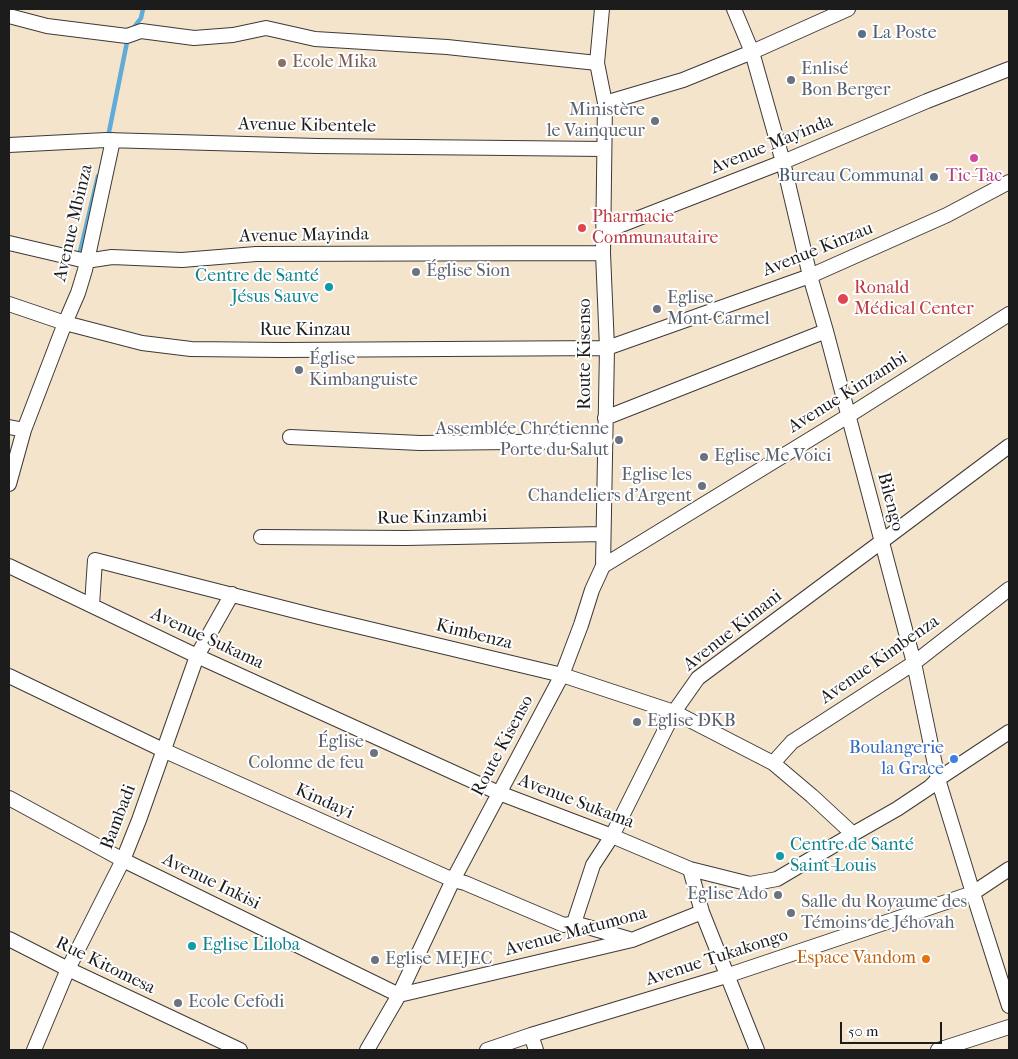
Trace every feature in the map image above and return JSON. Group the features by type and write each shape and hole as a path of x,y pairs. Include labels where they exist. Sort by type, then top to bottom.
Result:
{"street":[{"name":"Route Kisenso","path":"367,1050 399,995 453,880 562,675 592,590 603,566 607,348 603,253 604,103 597,63 602,9"},
{"name":"Bilengo","path":"734,9 752,52 783,162 810,276 914,663 938,779 1009,1006"},
{"path":"604,103 683,80 752,52 848,9"},
{"path":"9,16 47,26 127,36 141,31 194,38 233,35 266,28 315,39 447,47 597,63"},
{"name":"Avenue Mayinda","path":"603,232 783,162 927,101 1009,69"},
{"name":"Avenue Kibentele","path":"9,146 115,140 317,146 604,149"},
{"name":"Avenue Mbinza","path":"9,484 24,430 78,293 115,140"},
{"name":"Avenue Kinzau","path":"607,348 810,276 947,215 1009,182"},
{"name":"Avenue Mayinda","path":"9,243 86,261 112,257 182,260 256,254 603,253"},
{"name":"Rue Kinzau","path":"9,304 65,323 142,343 191,349 607,348"},
{"name":"Avenue Kinzambi","path":"603,566 848,416 1009,314"},
{"path":"605,418 826,331"},
{"path":"9,427 24,430"},
{"path":"290,437 420,443 606,441"},
{"name":"Avenue Kimani","path":"574,923 593,865 612,836 674,712 698,678 1009,446"},
{"name":"Rue Kinzambi","path":"261,537 406,538 603,534"},
{"name":"Kimbenza","path":"92,605 95,560 319,617 562,675 674,712 772,763 812,796 853,834"},
{"name":"Avenue Sukama","path":"9,566 197,656 499,793 612,836 690,869 750,884 777,879 897,810 930,787 938,779 1009,732"},
{"name":"Avenue Kimbenza","path":"772,763 792,742 914,663 1009,589"},
{"name":"Bambadi","path":"34,1050 68,969 124,860 140,820 197,656 232,594"},
{"name":"Kindayi","path":"9,676 163,750 453,880 564,925 574,923 632,940"},
{"name":"Avenue Inkisi","path":"9,798 124,860 399,995"},
{"path":"690,869 702,912 757,1050"},
{"name":"Avenue Tukakongo","path":"487,1050 726,976 973,893 1009,869"},
{"name":"Avenue Matumona","path":"399,995 632,940 702,912"},
{"name":"Rue Kitomesa","path":"9,939 240,1050"},
{"path":"938,1050 1009,1027"},
{"path":"531,1035 536,1050"}],"waterway":[{"path":"132,30 141,18 143,9"},
{"path":"108,137 128,37"},
{"path":"79,256 98,176"}],"place":[{"name":"La Poste","path":"862,34"},
{"name":"Ecole Mika","path":"282,63"},
{"name":"Enlisé Bon Berger","path":"791,80"},
{"name":"Ministère le Vainqueur","path":"655,121"},
{"name":"Tic-Tac","path":"974,158"},
{"name":"Bureau Communal","path":"934,177"},
{"name":"Pharmacie Communautaire","path":"582,228"},
{"name":"Église Sion","path":"416,272"},
{"name":"Centre de Santé Jésus Sauve","path":"329,287"},
{"name":"Ronald Médical Center","path":"843,299"},
{"name":"Eglise Mont Carmel","path":"657,309"},
{"name":"Église Kimbanguiste","path":"299,370"},
{"name":"Assemblée Chrétienne Porte du Salut","path":"619,440"},
{"name":"Eglise Me Voici","path":"704,457"},
{"name":"Eglise les Chandeliers d'Argent","path":"702,486"},
{"name":"Eglise DKB","path":"637,722"},
{"name":"Église Colonne de feu","path":"374,753"},
{"name":"Boulangerie la Grace","path":"954,759"},
{"name":"Centre de Santé Saint-Louis","path":"780,856"},
{"name":"Eglise Ado","path":"778,895"},
{"name":"Salle du Royaume des Témoins de Jéhovah","path":"791,913"},
{"name":"Eglise Liloba","path":"192,946"},
{"name":"Espace Vandom","path":"926,959"},
{"name":"Eglise MEJEC","path":"375,960"},
{"name":"Ecole Cefodi","path":"178,1003"}]}
